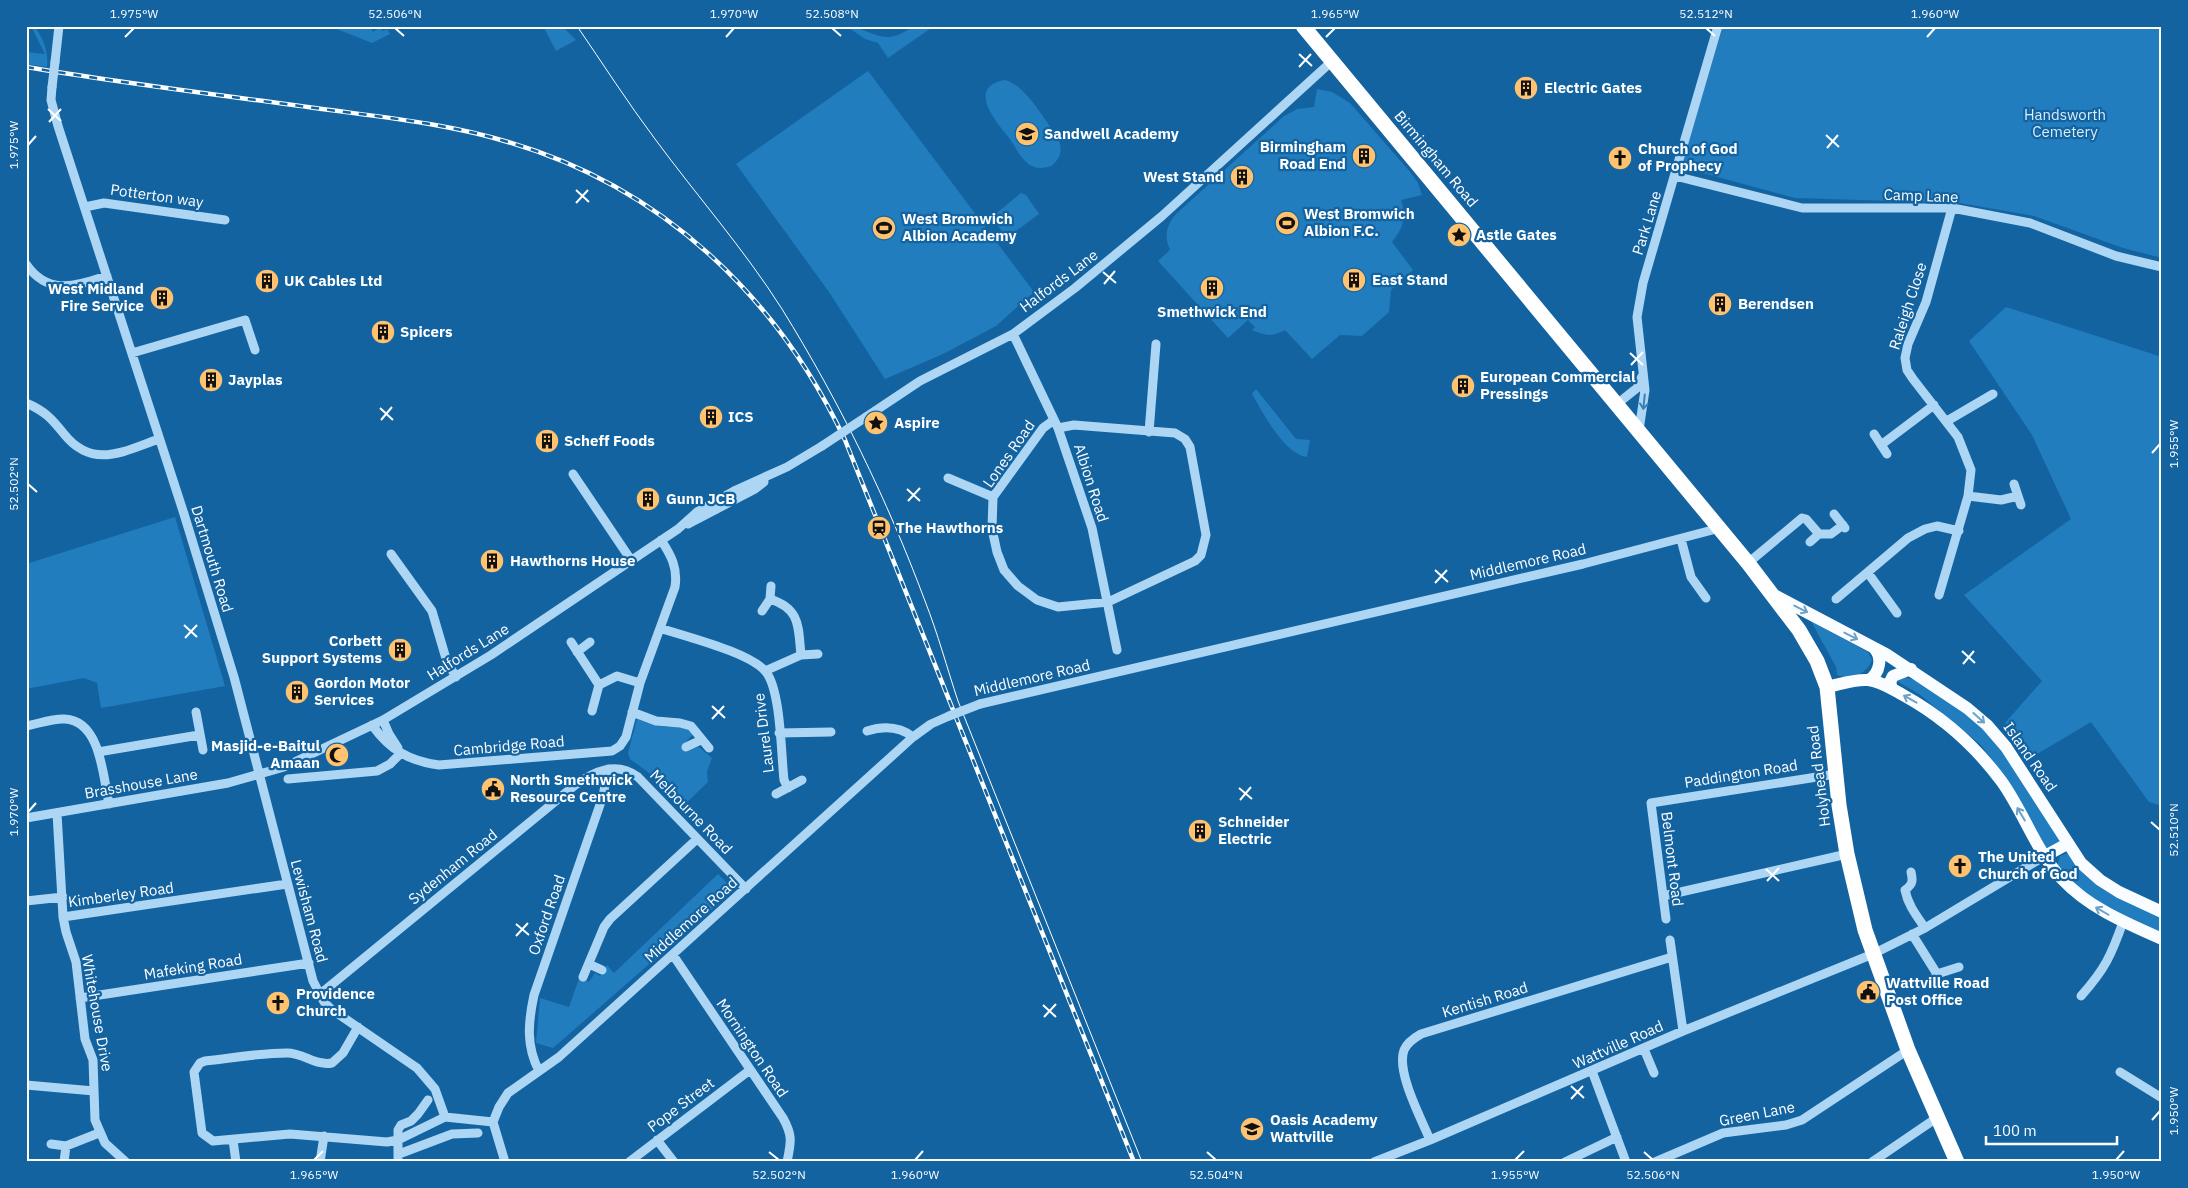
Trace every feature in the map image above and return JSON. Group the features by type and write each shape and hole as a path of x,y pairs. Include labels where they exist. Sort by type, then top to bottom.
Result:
{"highway":[{"name":"Birmingham Road","path":"1303,26 1638,430"},
{"name":"Holyhead Road","path":"1638,430 1774,595 1814,655 1827,687 1847,854 1873,954 1908,1050 1957,1162"}],"main road":[{"name":"Island Road","path":"1774,595 1874,648 1967,708 1993,732 2021,768 2067,844 2081,863 2100,880 2119,892 2162,912"},
{"path":"1869,680 1876,674 1880,660 1879,654 1874,648"},
{"path":"1892,689 1890,682 1893,676 1910,670"},
{"path":"1827,687 1847,682 1869,680 1892,689 1940,717 1977,752 2002,782 2045,856 2061,878 2084,899 2123,922 2162,939"},
{"path":"2045,856 2067,844"}],"street":[{"name":"Dartmouth Road","path":"59,26 52,87 54,111 234,677 259,775"},
{"name":"Park Lane","path":"1638,430 1644,404 1637,317 1643,283 1718,26"},
{"name":"Halfords Lane","path":"259,775 284,767 383,720 456,677 678,529 697,512 714,502 769,477 822,446 920,381 1013,334 1075,288 1136,238 1332,62"},
{"name":"Camp Lane","path":"1675,176 1802,208 1952,208 2030,223 2116,256 2162,267"},
{"name":"Potterton way","path":"85,207 104,202 225,220"},
{"name":"Raleigh Close","path":"1939,595 1968,496 1971,470 1958,437 1907,370 1905,358 1908,344 1926,302 1952,208"},
{"path":"26,264 41,280 59,286 70,286 107,276"},
{"path":"132,353 246,320 255,350"},
{"name":"Albion Road","path":"1013,334 1056,424 1092,528 1117,650"},
{"path":"1148,432 1156,344"},
{"path":"1617,404 1637,388 1643,373"},
{"path":"1947,421 1979,396 1993,394"},
{"path":"26,403 38,408 54,419 73,444 85,452 98,456 111,455 159,439"},
{"path":"1881,445 1934,405"},
{"path":"1056,424 1174,433 1185,439 1190,447 1206,535 1205,547 1201,555 1195,561 1108,602"},
{"name":"Lones Road","path":"1056,424 1043,428 993,497 992,529 997,552 1004,570 1018,586 1038,600 1058,606 1108,602"},
{"path":"1874,434 1887,454"},
{"path":"573,474 631,560"},
{"path":"948,478 993,497"},
{"path":"2014,484 2021,505"},
{"path":"1968,496 2001,500 2018,496"},
{"path":"1810,542 1819,534 1831,534 1844,527 1834,514"},
{"path":"1748,563 1802,518 1806,519 1819,534"},
{"path":"1836,599 1908,538 1925,529 1937,526 1959,530"},
{"name":"Middlemore Road","path":"493,1122 501,1103 508,1093 559,1057 913,737 931,724 980,704 1681,539 1720,528"},
{"path":"1681,539 1691,577 1706,598"},
{"path":"661,540 671,555 676,576 675,587 640,684 632,712 656,721 674,722 691,726 709,748"},
{"path":"391,554 432,611 447,662 456,677"},
{"path":"1868,573 1897,613"},
{"path":"762,610 770,599 771,586"},
{"path":"770,599 780,602 790,609 796,617 801,655"},
{"name":"Laurel Drive","path":"660,628 736,653 765,671 772,683 776,699 784,780 788,788"},
{"path":"571,642 599,685"},
{"path":"577,652 590,642"},
{"path":"765,671 801,655 818,654"},
{"path":"592,711 599,685 617,676 640,684"},
{"path":"196,712 203,750"},
{"name":"Cambridge Road","path":"372,725 387,742 401,753 419,762 439,765 612,751 620,746 626,737 632,712"},
{"path":"26,726 63,719 74,720 83,726 90,734 98,752 108,804"},
{"path":"288,779 377,771 390,764 401,753 383,720"},
{"path":"867,731 898,728 913,737"},
{"path":"779,733 831,732"},
{"path":"98,752 199,735"},
{"path":"686,747 701,740"},
{"path":"311,766 313,777"},
{"name":"Melbourne Road","path":"608,769 620,768 638,777 746,889"},
{"name":"Sydenham Road","path":"319,995 574,786 589,775 608,769"},
{"name":"Oxford Road","path":"539,1071 533,1060 529,1044 530,1012 534,995 603,796 608,769"},
{"name":"Paddington Road","path":"1651,803 1836,774"},
{"name":"Brasshouse Lane","path":"26,818 204,787 259,775"},
{"name":"Lewisham Road","path":"259,775 313,982 319,995 331,1009 417,1068 435,1089 445,1117"},
{"name":"Laurel Drive","path":"776,794 802,780"},
{"name":"Belmont Road","path":"1651,803 1666,919"},
{"name":"Kimberley Road","path":"57,813 63,917 287,884"},
{"path":"583,977 604,927 610,919 698,839"},
{"path":"1663,896 1847,854"},
{"name":"Wattville Road","path":"1375,1162 1592,1072 1683,1031 1873,954 1925,928 2045,856"},
{"path":"1911,872 1913,880 1911,885 1905,890 1906,897 1914,914 1925,928"},
{"path":"26,901 63,897"},
{"name":"Whitehouse Drive","path":"63,917 76,962 85,1039 94,1072 95,1120 99,1133 112,1151 126,1162"},
{"path":"2081,996 2108,962 2123,922"},
{"path":"1912,934 1936,974"},
{"path":"1670,940 1683,1031"},
{"name":"Mornington Road","path":"673,955 783,1118 791,1133 787,1162"},
{"name":"Kentish Road","path":"1430,1140 1405,1076 1402,1063 1404,1049 1415,1038 1421,1034 1672,957"},
{"name":"Mafeking Road","path":"80,998 309,963"},
{"path":"589,964 602,970"},
{"path":"1936,974 1959,967"},
{"path":"1932,984 1936,974"},
{"path":"358,1027 343,1053 332,1063 318,1063 302,1056 288,1053 200,1063 194,1072 202,1134 213,1141 266,1135 324,1136 387,1142 398,1140 445,1117 493,1122 504,1162"},
{"path":"1644,1049 1654,1073"},
{"name":"Green Lane","path":"1655,1162 1723,1133 1786,1125 1802,1120 1908,1050"},
{"name":"Pope Street","path":"629,1162 750,1070"},
{"path":"1592,1072 1626,1162"},
{"path":"2120,1072 2155,1097"},
{"path":"26,1085 94,1091"},
{"path":"428,1100 411,1120 401,1125 398,1130 398,1158 452,1134 478,1133"},
{"path":"1872,1162 1938,1118"},
{"path":"51,1144 66,1146 99,1133"},
{"path":"320,1162 324,1136"},
{"path":"1565,1162 1617,1138"},
{"path":"233,1140 236,1162"},
{"path":"657,1140 674,1162"},
{"path":"64,1162 66,1146"}],"green space":[{"path":"31,26 34,26 43,40 47,56 47,67 26,64 26,52 45,54"},
{"path":"329,26 370,26 373,32 380,27 383,31 387,29 390,34 372,43"},
{"path":"543,26 562,26 576,40 556,51"},
{"path":"846,26 882,37 888,37 896,36 918,26 934,26 888,58 878,43 865,39"},
{"name":"Handsworth Cemetery","path":"1723,26 2162,26 2162,258 2123,248 2034,216 1960,203 1795,198 1681,167"},
{"name":"West Bromwich Albion Academy","path":"868,71 1034,292 996,326 943,354 885,379 829,292 736,164"},
{"path":"1005,80 1020,88 1058,138 1060,154 1051,166 1039,168 1028,164 992,115 986,98 987,90 993,84"},
{"path":"1317,89 1332,92 1350,103 1411,173 1418,183 1422,195 1401,200 1404,218 1399,232 1392,242 1413,270 1391,290 1389,312 1362,336 1340,335 1312,359 1285,330 1273,335 1261,334 1252,330 1255,327 1248,320 1228,338 1158,261 1170,250 1167,231 1176,214 1284,116 1297,109 1314,107"},
{"path":"1021,193 1026,195 1039,214 1012,234 1006,236 992,219 993,216"},
{"path":"2006,307 2162,357 2162,806 2149,802 2091,722 2032,757 2005,723 2042,681 1964,595 2071,519 2032,435 1969,341"},
{"path":"1256,389 1296,439 1310,440 1307,457 1290,449 1282,441 1252,394"},
{"path":"175,517 225,686 101,708 97,683 84,678 26,689 26,564"},
{"path":"1811,621 1868,652 1872,660 1870,665 1858,675 1848,677 1837,675 1836,667"},
{"path":"1901,676 1924,683 1968,713 2002,748 2061,841 2047,849 2009,783 1981,745 1919,694 1897,681"},
{"path":"637,719 666,727 687,729 693,734 685,743 688,749 699,747 712,758 707,771 708,782 681,808 648,772 630,759 628,753"},
{"path":"2068,853 2162,916 2162,934 2105,906 2080,889 2057,866 2060,856"},
{"path":"718,874 734,890 553,1048 536,1043 540,998 569,1007 580,976 589,982 595,973 600,976 607,965 614,973"}],"tram line":[{"path":"577,26 645,125 736,244 782,309 823,379 861,451 895,525 934,626 958,701 1142,1162"}],"railway":[{"path":"26,67 134,84 413,121 485,135 564,162 616,187 664,218 709,254 749,294 785,339 817,388 845,440 1134,1162"}],"place":[{"name":"Electric Gates","path":"1526,88"},
{"name":"Sandwell Academy","path":"1027,134"},
{"name":"Birmingham Road End","path":"1364,156"},
{"name":"Church of God of Prophecy","path":"1620,158"},
{"name":"West Stand","path":"1242,177"},
{"name":"West Bromwich Albion F.C.","path":"1287,223"},
{"name":"West Bromwich Albion Academy","path":"884,228"},
{"name":"Astle Gates","path":"1459,235"},
{"name":"East Stand","path":"1354,280"},
{"name":"UK Cables Ltd","path":"267,281"},
{"name":"Smethwick End","path":"1212,288"},
{"name":"West Midland Fire Service","path":"162,298"},
{"name":"Berendsen","path":"1720,304"},
{"name":"Spicers","path":"383,332"},
{"name":"Jayplas","path":"211,380"},
{"name":"European Commercial Pressings","path":"1463,386"},
{"name":"ICS","path":"711,417"},
{"name":"Aspire","path":"876,423"},
{"name":"Scheff Foods","path":"547,441"},
{"name":"Gunn JCB","path":"648,499"},
{"name":"The Hawthorns","path":"879,528"},
{"name":"Hawthorns House","path":"492,561"},
{"name":"Corbett Support Systems","path":"400,650"},
{"name":"Gordon Motor Services","path":"297,692"},
{"name":"Masjid-e-Baitul Amaan","path":"337,755"},
{"name":"North Smethwick Resource Centre","path":"493,789"},
{"name":"Schneider Electric","path":"1200,831"},
{"name":"The United Church of God","path":"1960,866"},
{"name":"Wattville Road Post Office","path":"1868,992"},
{"name":"Providence Church","path":"278,1003"},
{"name":"Oasis Academy Wattville","path":"1252,1129"}]}
